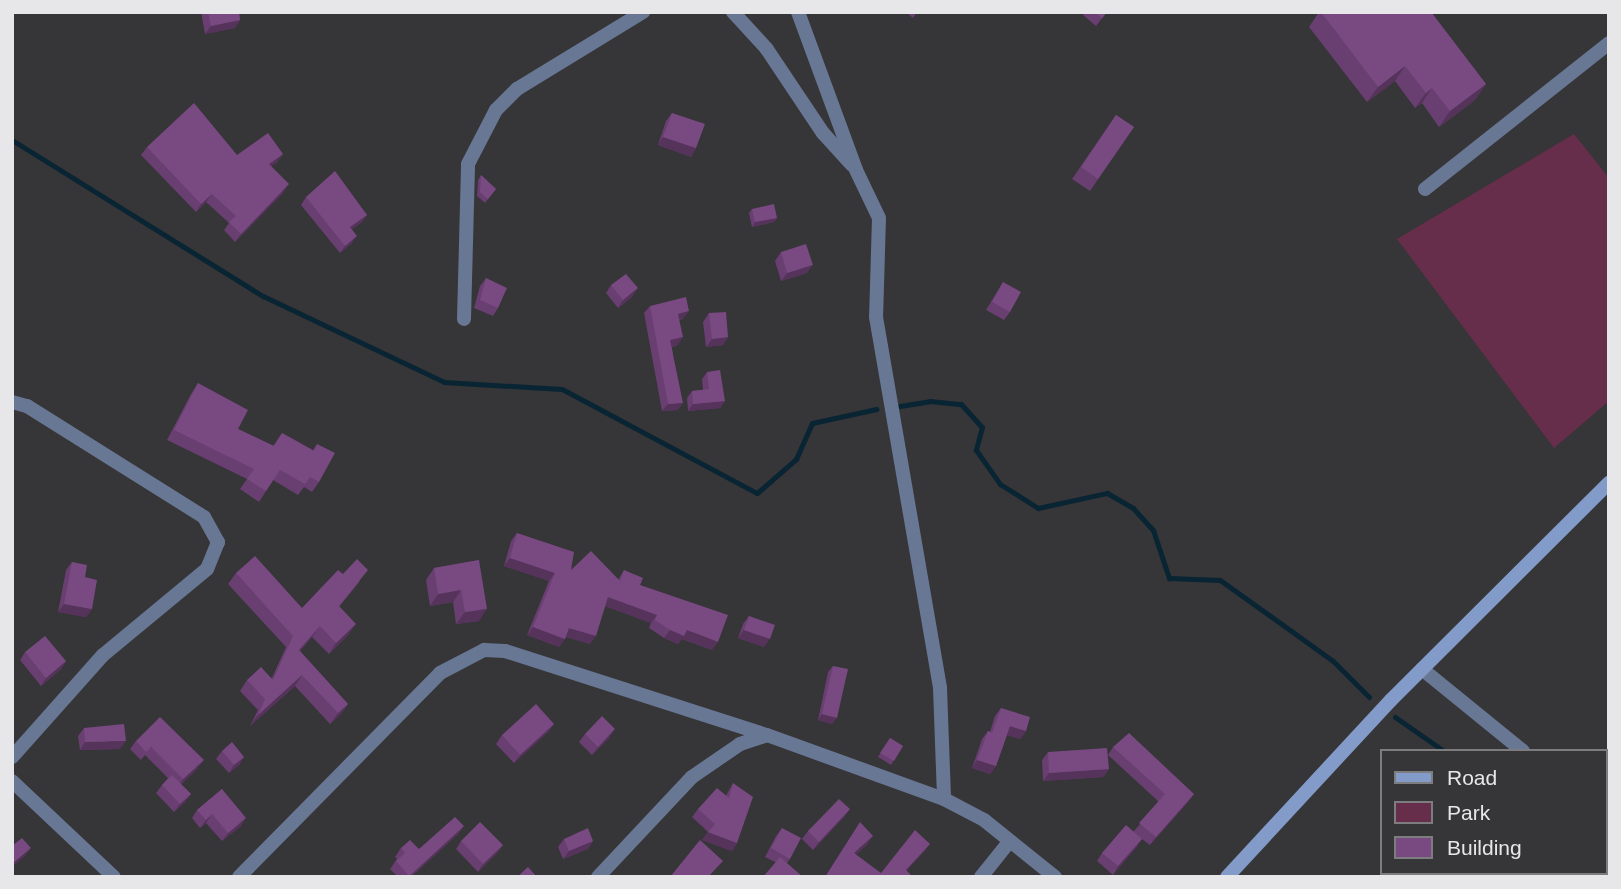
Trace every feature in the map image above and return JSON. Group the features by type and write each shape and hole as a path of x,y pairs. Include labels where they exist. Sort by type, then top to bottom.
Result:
{"street":[{"path":"464,318 468,164 496,110 517,89 643,12"},
{"path":"733,12 752,29 823,133 856,170"},
{"path":"798,12 856,170 879,218 876,317 940,688 944,799"},
{"path":"1425,189 1609,43"},
{"path":"12,402 27,406 204,517 218,542 207,569 103,655 12,757"},
{"path":"1227,877 1422,669 1609,483"},
{"path":"239,877 440,673 484,650 505,651 767,735 944,799 984,820 1055,877"},
{"path":"1422,669 1521,749"},
{"path":"598,877 692,777 740,744 767,735"},
{"path":"12,781 114,877"},
{"path":"981,877 1009,842"}],"green space":[{"path":"1574,134 1609,178 1609,401 1554,448 1397,239"}],"building":[{"path":"208,12 239,12 240,20 211,26"},
{"path":"1095,12 1107,12 1102,18"},
{"path":"1321,12 1431,12 1486,84 1450,111 1432,88 1426,93 1405,66 1378,87"},
{"path":"194,103 237,155 268,133 283,154 269,164 289,184 241,234 229,222 236,216 212,194 201,204 147,147"},
{"path":"672,113 705,124 696,148 663,137"},
{"path":"1116,115 1134,127 1098,179 1081,167"},
{"path":"335,171 367,215 350,227 357,236 345,246 306,197"},
{"path":"481,175 496,189 488,199 480,192"},
{"path":"774,204 777,218 755,222 752,209"},
{"path":"806,244 813,265 787,273 781,252"},
{"path":"626,274 638,288 623,300 611,285"},
{"path":"486,278 507,288 498,308 480,300"},
{"path":"1003,282 1021,292 1010,312 992,302"},
{"path":"686,297 689,311 678,314 683,337 670,340 683,403 668,404 650,306"},
{"path":"726,312 728,337 712,339 709,313"},
{"path":"720,370 725,401 693,404 692,391 709,389 707,372"},
{"path":"198,383 248,410 238,429 274,446 282,433 314,451 317,444 335,453 319,482 310,477 305,484 280,470 266,491 247,479 254,469 174,430"},
{"path":"517,533 574,552 571,570 591,551 620,581 624,570 643,578 640,585 728,615 718,642 687,630 684,636 655,620 657,615 608,597 596,636 569,628 565,639 533,627 555,573 510,558"},
{"path":"255,556 302,608 338,570 343,574 357,559 368,570 339,606 356,624 336,643 320,626 299,650 348,704 338,713 302,675 258,715 265,699 247,680 261,667 273,680 293,636 236,573"},
{"path":"479,560 487,609 465,612 461,590 438,594 434,568"},
{"path":"72,562 87,565 85,577 97,580 92,609 64,604"},
{"path":"749,616 775,625 770,639 744,630"},
{"path":"45,636 66,661 46,678 25,652"},
{"path":"833,666 848,669 837,718 822,714"},
{"path":"536,704 554,724 520,755 502,735"},
{"path":"1001,708 1030,717 1026,731 1010,726 996,766 977,760 988,731 992,733"},
{"path":"602,716 615,729 598,747 585,734"},
{"path":"160,717 204,760 183,779 151,747 146,752 136,741"},
{"path":"124,724 126,741 85,742 84,728"},
{"path":"1129,733 1194,794 1156,837 1139,823 1165,794 1113,747"},
{"path":"890,738 903,746 894,761 880,753"},
{"path":"232,742 244,757 234,765 222,751"},
{"path":"1107,748 1109,769 1049,773 1048,752"},
{"path":"172,775 191,794 180,804 162,785"},
{"path":"733,783 753,797 737,843 708,832 715,824 698,809 717,788 729,798"},
{"path":"222,789 246,818 228,833 212,814 206,820 197,810"},
{"path":"839,799 850,809 819,842 808,831"},
{"path":"455,817 464,826 409,876 396,861 405,853 401,848 410,840 419,849"},
{"path":"480,822 503,845 483,864 461,841"},
{"path":"860,822 873,836 854,853 881,873 915,830 930,844 906,870 913,877 825,877"},
{"path":"1126,825 1142,839 1118,866 1102,853"},
{"path":"588,828 593,841 569,851 564,839"},
{"path":"782,828 801,838 790,859 771,848"},
{"path":"22,838 31,848 12,864 12,846"},
{"path":"700,840 723,861 708,877 670,877"},
{"path":"780,857 803,877 763,877"},
{"path":"528,867 537,877 517,877"}],"waterway":[{"path":"12,140 263,296 444,382 562,389 757,493 796,459 812,423 876,409"},
{"path":"900,406 930,401 961,404 982,427 976,450 1000,484 1038,508 1107,493 1133,508 1153,530 1169,578 1220,580 1333,661 1369,697"},
{"path":"1395,717 1441,749"}]}
